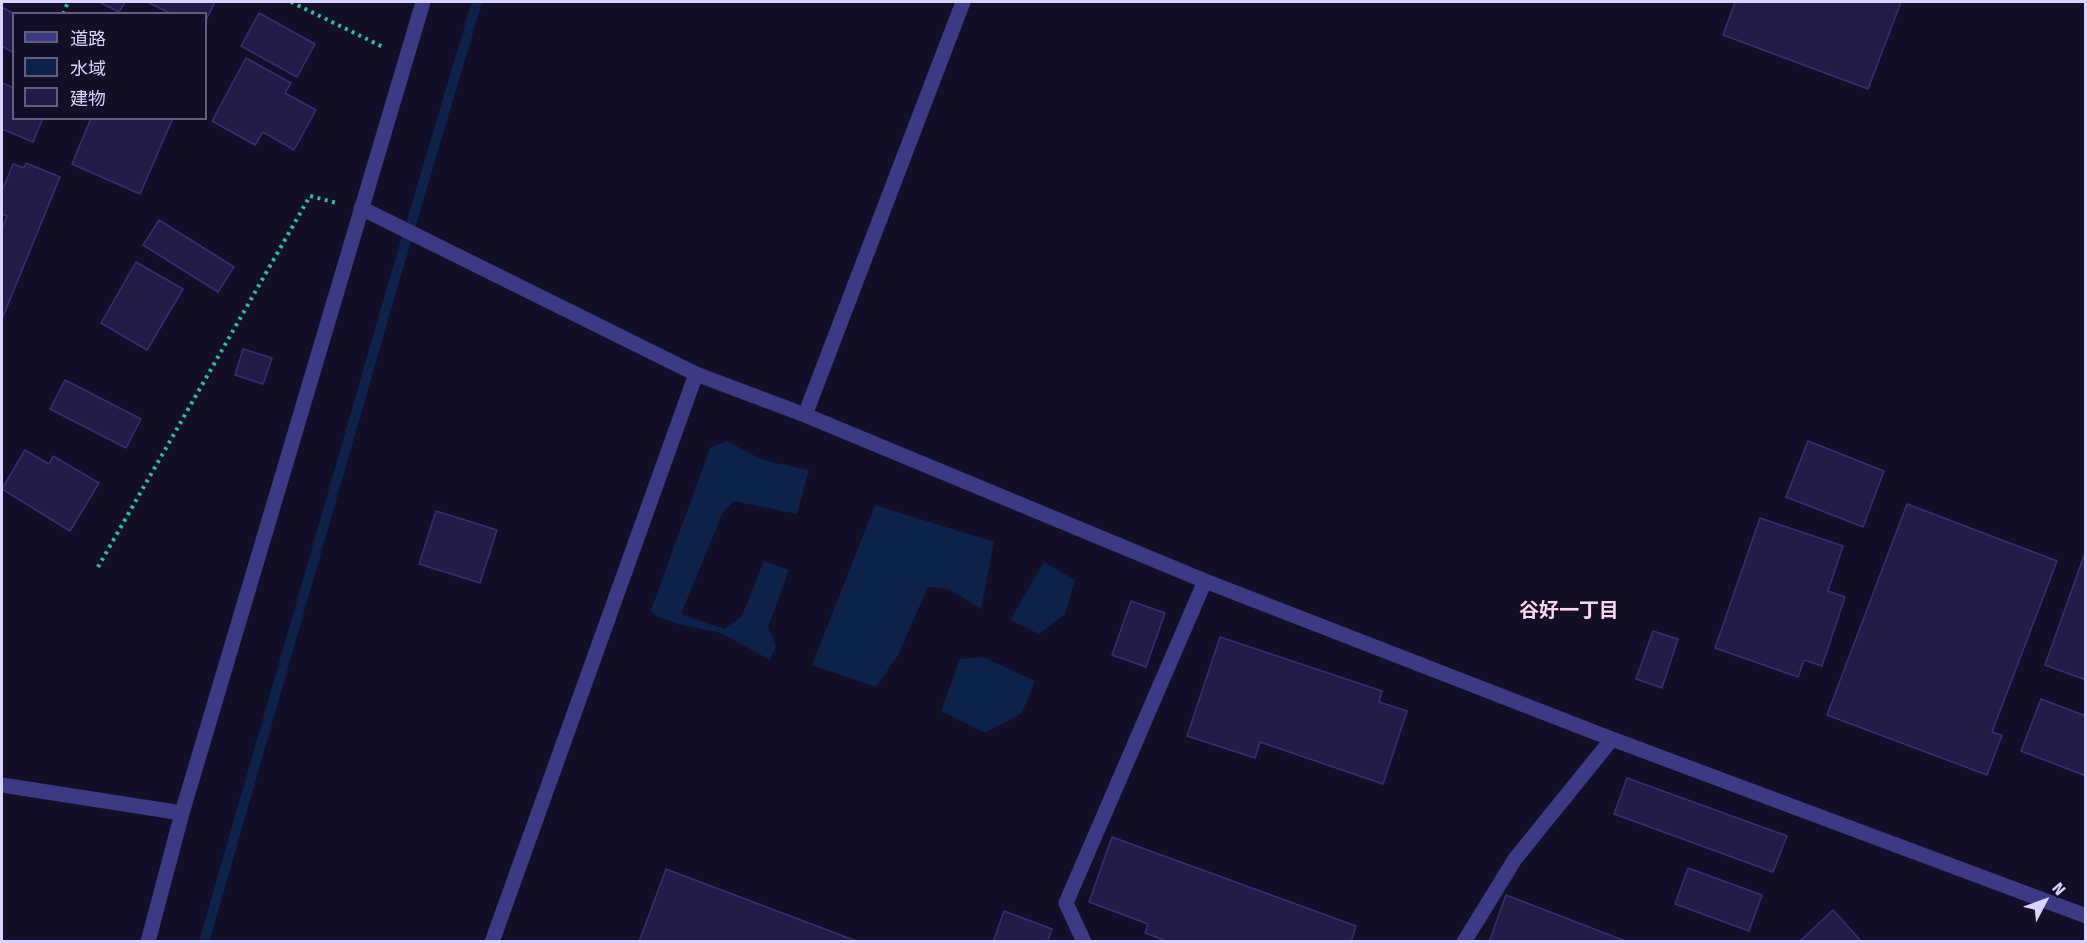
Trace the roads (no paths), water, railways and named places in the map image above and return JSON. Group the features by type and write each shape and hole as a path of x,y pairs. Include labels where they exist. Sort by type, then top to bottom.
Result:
{"street":[{"path":"148,942 182,813 423,2"},
{"path":"805,415 963,2"},
{"path":"361,208 696,374 805,415 1205,581 1612,739 2085,916"},
{"path":"492,942 696,374"},
{"path":"1084,942 1066,903 1205,581"},
{"path":"1464,942 1515,859 1612,739"},
{"path":"2,785 182,813"}],"water":[{"path":"726,441 763,460 809,470 797,514 734,501 723,512 681,614 724,629 742,616 764,561 789,570 768,627 776,646 770,660 721,633 678,624 658,617 651,610 710,448"},
{"path":"875,505 994,542 981,609 949,589 928,587 898,655 876,687 812,665"},
{"path":"1044,562 1075,580 1065,614 1039,634 1010,620"},
{"path":"983,657 1035,681 1022,713 985,733 941,711 960,659"}],"waterway":[{"path":"204,942 394,281 477,2"}],"district":[{"name":"谷好一丁目","path":"1569,611"}]}
